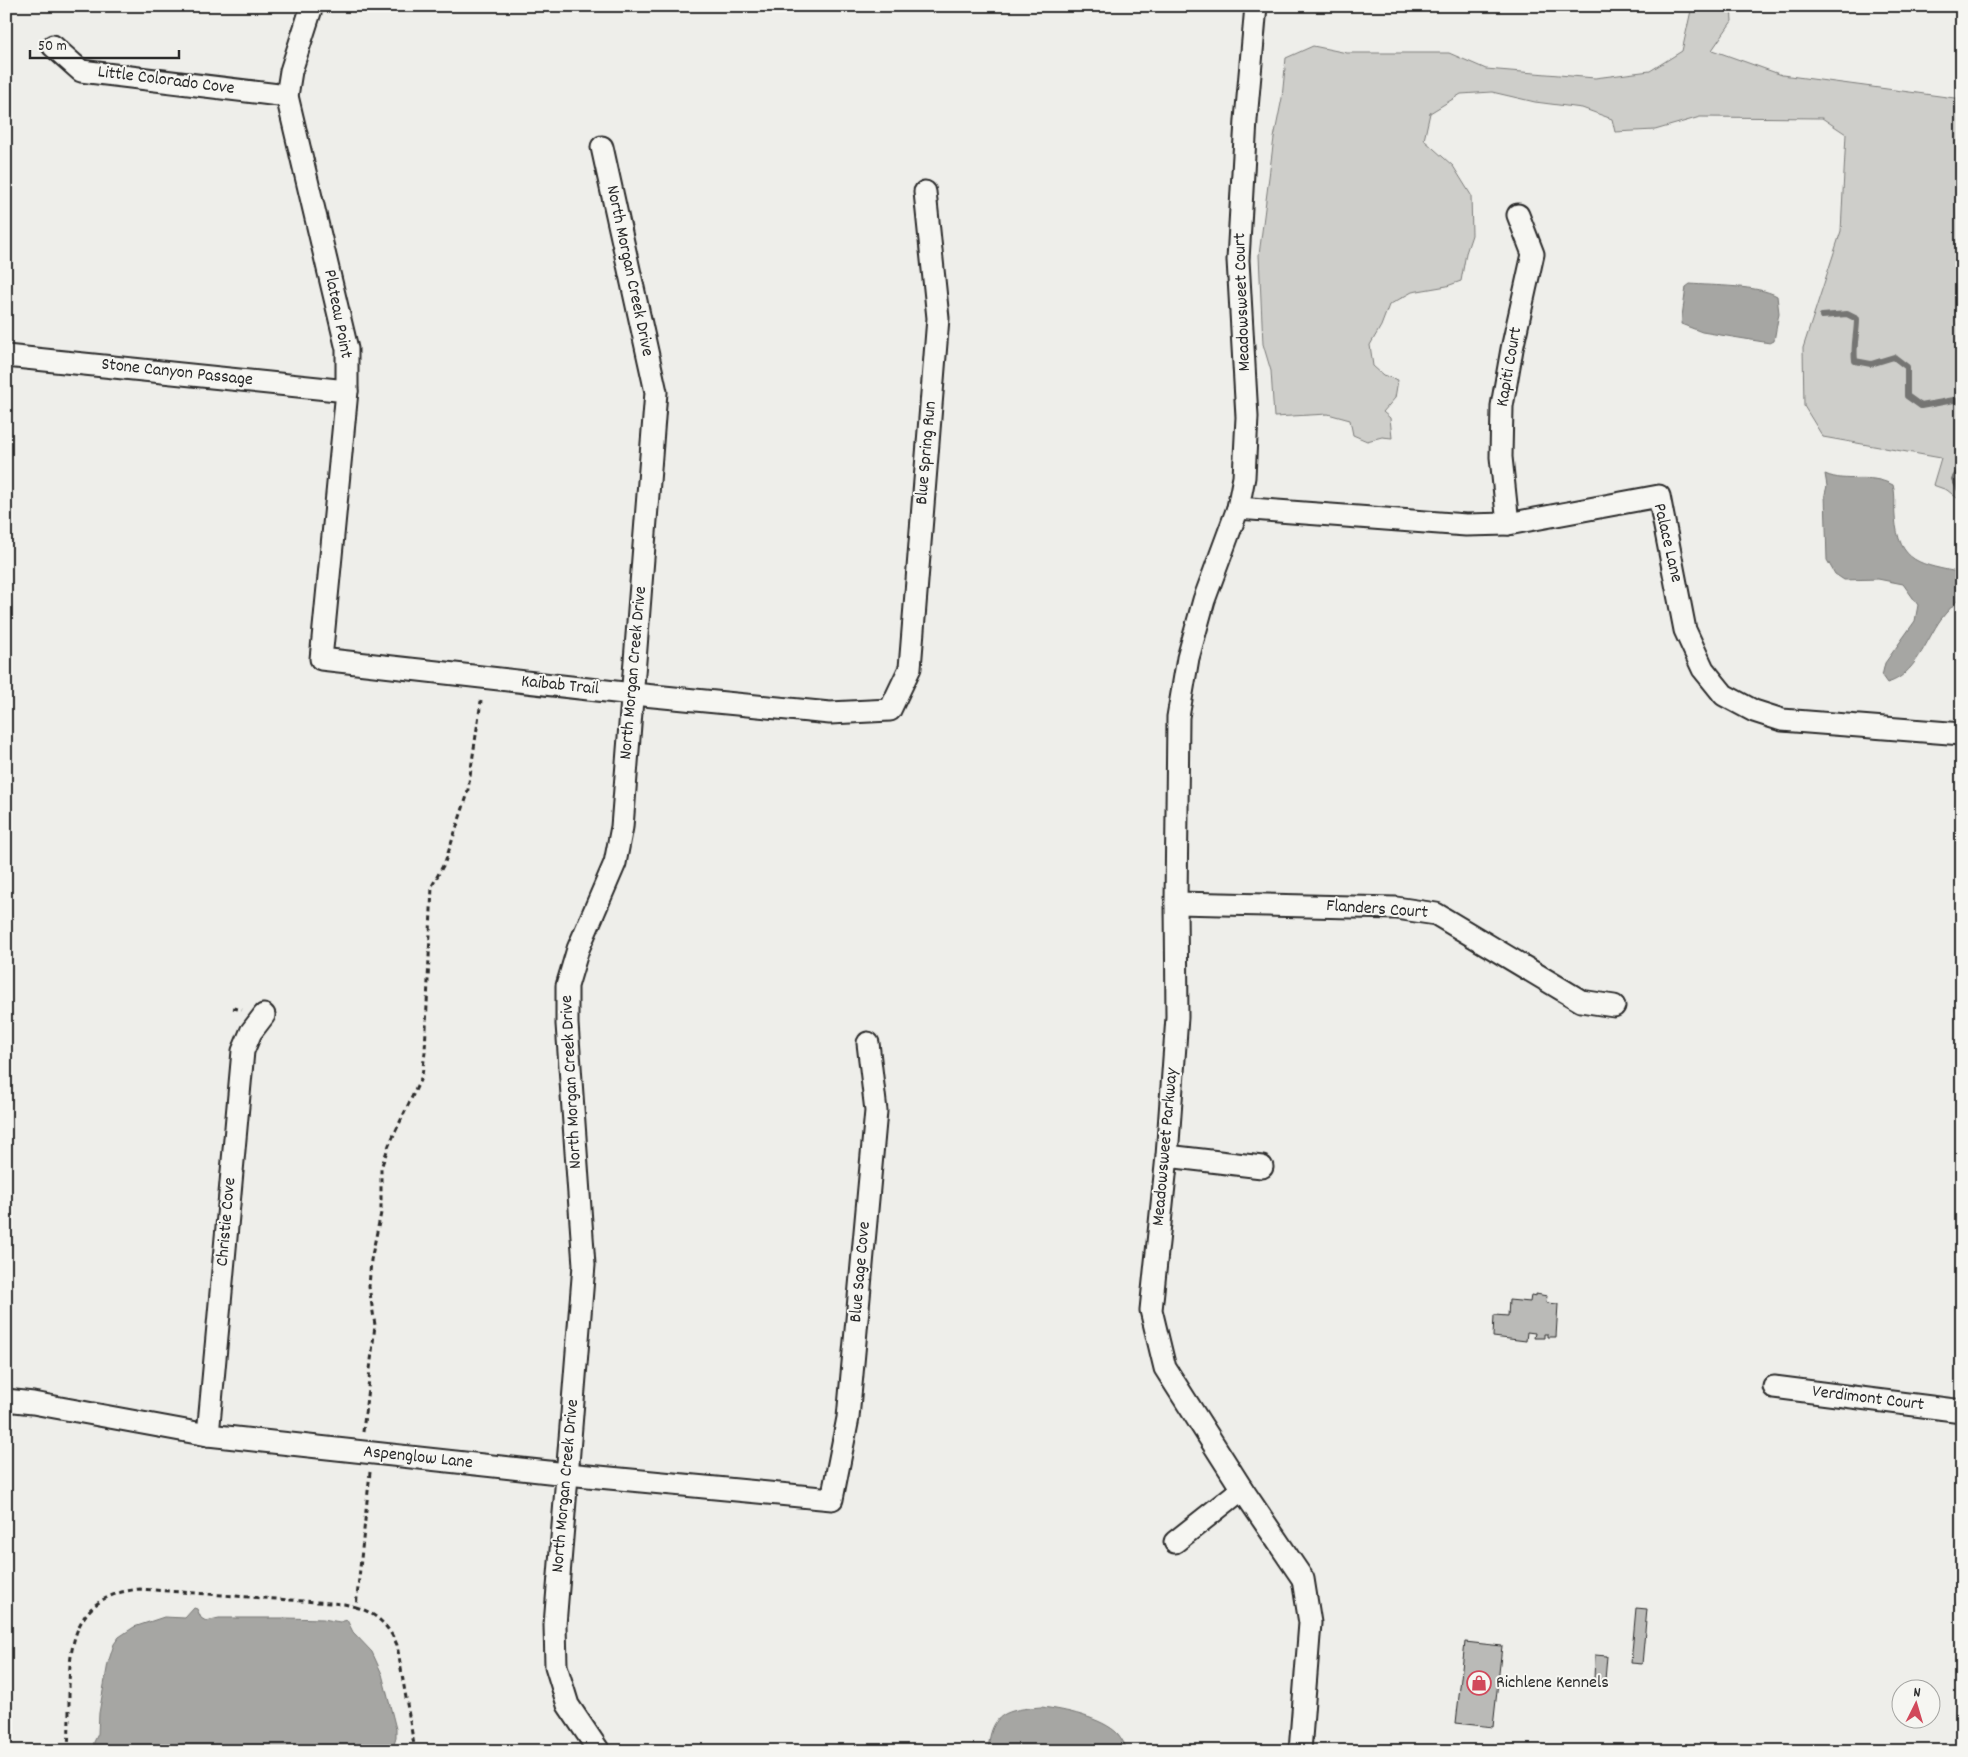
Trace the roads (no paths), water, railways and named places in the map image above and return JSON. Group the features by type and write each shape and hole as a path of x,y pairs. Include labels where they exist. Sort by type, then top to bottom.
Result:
{"street":[{"name":"Plateau Point","path":"312,6 291,71 287,96 347,349 347,391 321,659"},
{"name":"Meadowsweet Court","path":"1238,508 1244,477 1247,417 1238,260 1246,120 1256,6"},
{"name":"Little Colorado Cove","path":"53,46 81,71 287,96"},
{"name":"North Morgan Creek Drive","path":"599,1751 568,1705 556,1666 555,1625 584,1265 566,1024 567,986 578,949 615,863 622,827 656,392 602,147"},
{"name":"Blue Spring Run","path":"890,710 910,668 938,318 925,192"},
{"name":"Kapiti Court","path":"1508,524 1501,457 1502,406 1533,254 1518,215"},
{"name":"Stone Canyon Passage","path":"6,356 347,391"},
{"name":"Palace Lane","path":"1238,508 1466,525 1508,524 1659,496 1685,630 1703,670 1724,695 1754,711 1782,720 1962,734"},
{"name":"Meadowsweet Parkway","path":"1238,508 1204,600 1188,658 1178,717 1177,1017 1167,1156 1151,1310 1165,1368 1303,1580 1310,1623 1300,1751"},
{"name":"Kaibab Trail","path":"321,659 633,694 830,713 890,710"},
{"name":"Flanders Court","path":"1176,903 1396,908 1436,914 1581,1000 1614,1006"},
{"name":"Christie Cove","path":"208,1436 242,1050 251,1032 264,1015"},
{"name":"Blue Sage Cove","path":"832,1499 848,1418 876,1111 868,1043"},
{"path":"1167,1156 1262,1167"},
{"name":"Verdimont Court","path":"1774,1388 1962,1411"},
{"name":"Aspenglow Lane","path":"6,1400 33,1403 208,1436 567,1474 832,1499"},
{"path":"1175,1542 1242,1489"}],"waterway":[{"path":"1822,316 1847,314 1857,319 1854,350 1855,361 1871,364 1894,357 1907,367 1907,396 1921,406 1954,400 1962,403"},
{"path":"1962,466 1954,479 1962,494"}],"place":[{"name":"Richlene Kennels","path":"1479,1683"}]}
